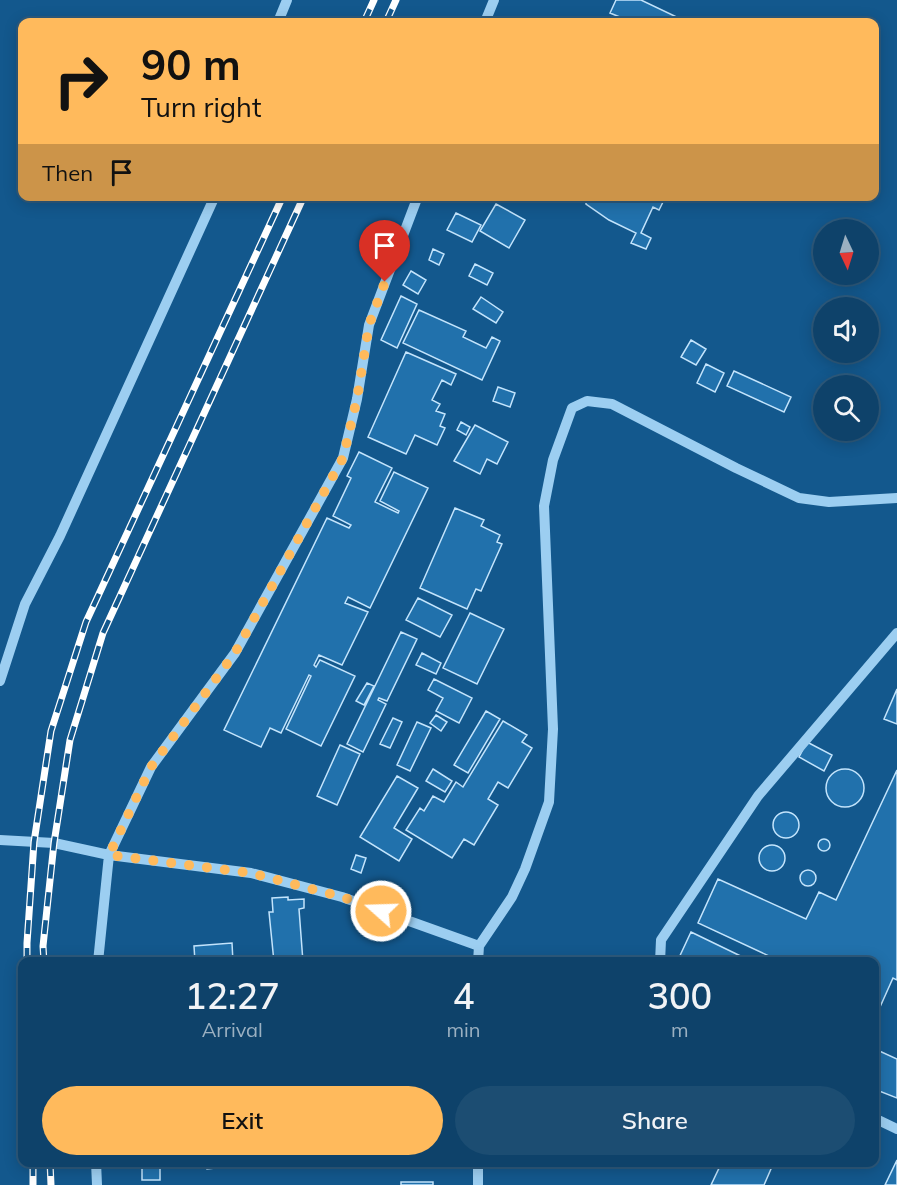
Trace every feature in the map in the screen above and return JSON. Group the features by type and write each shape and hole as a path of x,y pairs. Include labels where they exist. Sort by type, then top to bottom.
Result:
{"street":[{"path":"279,18 286,0"},
{"path":"487,18 494,0"},
{"path":"0,681 2,666 25,604 60,536 213,201"},
{"path":"99,957 109,855 151,767 235,653 343,458 357,399 369,325 416,201"},
{"path":"478,957 478,946 512,897 525,869 549,802 554,729 544,506 553,460 573,408 588,401 612,404 799,498 830,502 897,498"},
{"path":"660,957 661,940 758,796 897,633"},
{"path":"0,840 54,843 109,855 251,873 342,897 478,946"},
{"path":"879,1120 897,1129"},
{"path":"96,1167 97,1185"},
{"path":"478,1167 478,1185"}],"building":[{"path":"616,0 641,0 679,18 622,18 610,13"},
{"path":"586,201 664,201 659,210 653,207 641,233 651,238 646,249 631,243 636,233 609,220 586,204"},
{"path":"496,204 525,220 509,248 480,231"},
{"path":"456,213 481,225 472,242 447,230"},
{"path":"433,249 444,254 439,265 429,260"},
{"path":"475,264 493,273 487,285 469,276"},
{"path":"411,271 426,280 418,294 403,285"},
{"path":"401,296 417,304 397,348 381,340"},
{"path":"481,297 503,312 496,323 473,309"},
{"path":"419,310 466,331 463,337 486,348 492,337 500,341 482,380 403,343"},
{"path":"691,340 706,349 696,365 681,357"},
{"path":"406,352 456,374 451,385 442,380 432,400 440,404 436,411 445,414 440,426 445,428 437,445 415,435 406,454 368,437"},
{"path":"706,364 724,373 715,392 697,383"},
{"path":"734,371 791,397 784,412 727,386"},
{"path":"498,387 515,393 510,407 493,401"},
{"path":"461,422 470,427 466,435 457,430"},
{"path":"475,425 508,442 497,464 487,459 480,474 454,461"},
{"path":"359,452 392,468 375,502 398,513 399,511 380,501 394,472 428,488 370,608 348,597 345,603 368,612 342,665 319,655 314,665 316,667 320,660 355,676 321,746 286,729 311,676 309,675 281,733 270,728 261,747 224,730 327,518 349,528 351,525 333,516 351,478 347,476"},
{"path":"455,508 484,520 481,526 500,535 497,542 502,544 481,591 476,589 467,609 420,588"},
{"path":"418,598 452,615 440,637 406,620"},
{"path":"470,613 504,629 477,684 443,668"},
{"path":"401,632 417,639 387,701 379,698 378,700 386,704 363,752 347,744"},
{"path":"422,653 441,663 436,674 416,665"},
{"path":"434,679 472,698 459,723 436,711 443,698 428,690"},
{"path":"367,683 374,686 364,705 356,701"},
{"path":"897,689 897,724 884,719"},
{"path":"486,711 500,719 468,773 454,765"},
{"path":"436,715 447,722 441,731 430,723"},
{"path":"393,718 402,722 390,748 380,744"},
{"path":"503,721 527,735 522,742 532,748 508,788 498,782 488,799 498,805 474,845 464,839 452,858 406,830 420,808 424,811 433,796 444,802 456,782 463,787"},
{"path":"417,722 431,728 410,771 397,765"},
{"path":"807,742 832,755 824,771 799,757"},
{"path":"340,745 360,754 337,805 317,796"},
{"path":"433,769 452,781 445,792 426,781"},
{"path":"845,769 858,775 864,788 858,801 845,807 832,801 826,788 832,775"},
{"path":"897,770 897,980 893,978 880,1007 879,957 771,957 698,923 718,879 806,919 819,892 836,900"},
{"path":"397,776 418,788 394,828 412,839 399,861 360,837"},
{"path":"786,812 795,816 799,825 795,834 786,838 777,834 773,825 777,816"},
{"path":"826,839 830,845 826,851 822,851 818,843"},
{"path":"772,845 781,849 785,858 781,867 772,871 763,867 759,858 763,849"},
{"path":"356,855 366,858 361,873 351,869"},
{"path":"808,870 814,872 816,878 814,884 808,886 802,884 800,878 802,872"},
{"path":"272,898 304,899 304,908 299,909 303,957 274,957 269,912 273,912"},
{"path":"691,932 743,957 679,957"},
{"path":"232,943 233,957 195,957 194,946"},
{"path":"879,1051 897,1059 897,1098 879,1091"},
{"path":"897,1160 897,1185 885,1185"},
{"path":"142,1167 160,1167 160,1180 142,1180"},
{"path":"720,1167 772,1167 764,1185 711,1185"},
{"path":"401,1182 433,1182 433,1185 401,1185"}],"railway":[{"path":"366,18 374,0"},
{"path":"388,18 396,0"},
{"path":"27,957 34,842 51,731 86,622 281,201"},
{"path":"44,957 54,843 70,740 103,633 302,201"},
{"path":"33,1167 33,1185"},
{"path":"50,1167 51,1185"}],"route":[{"path":"381,911 342,897 251,873 109,855 151,767 235,653 343,458 357,399 369,325 385,282"}]}
